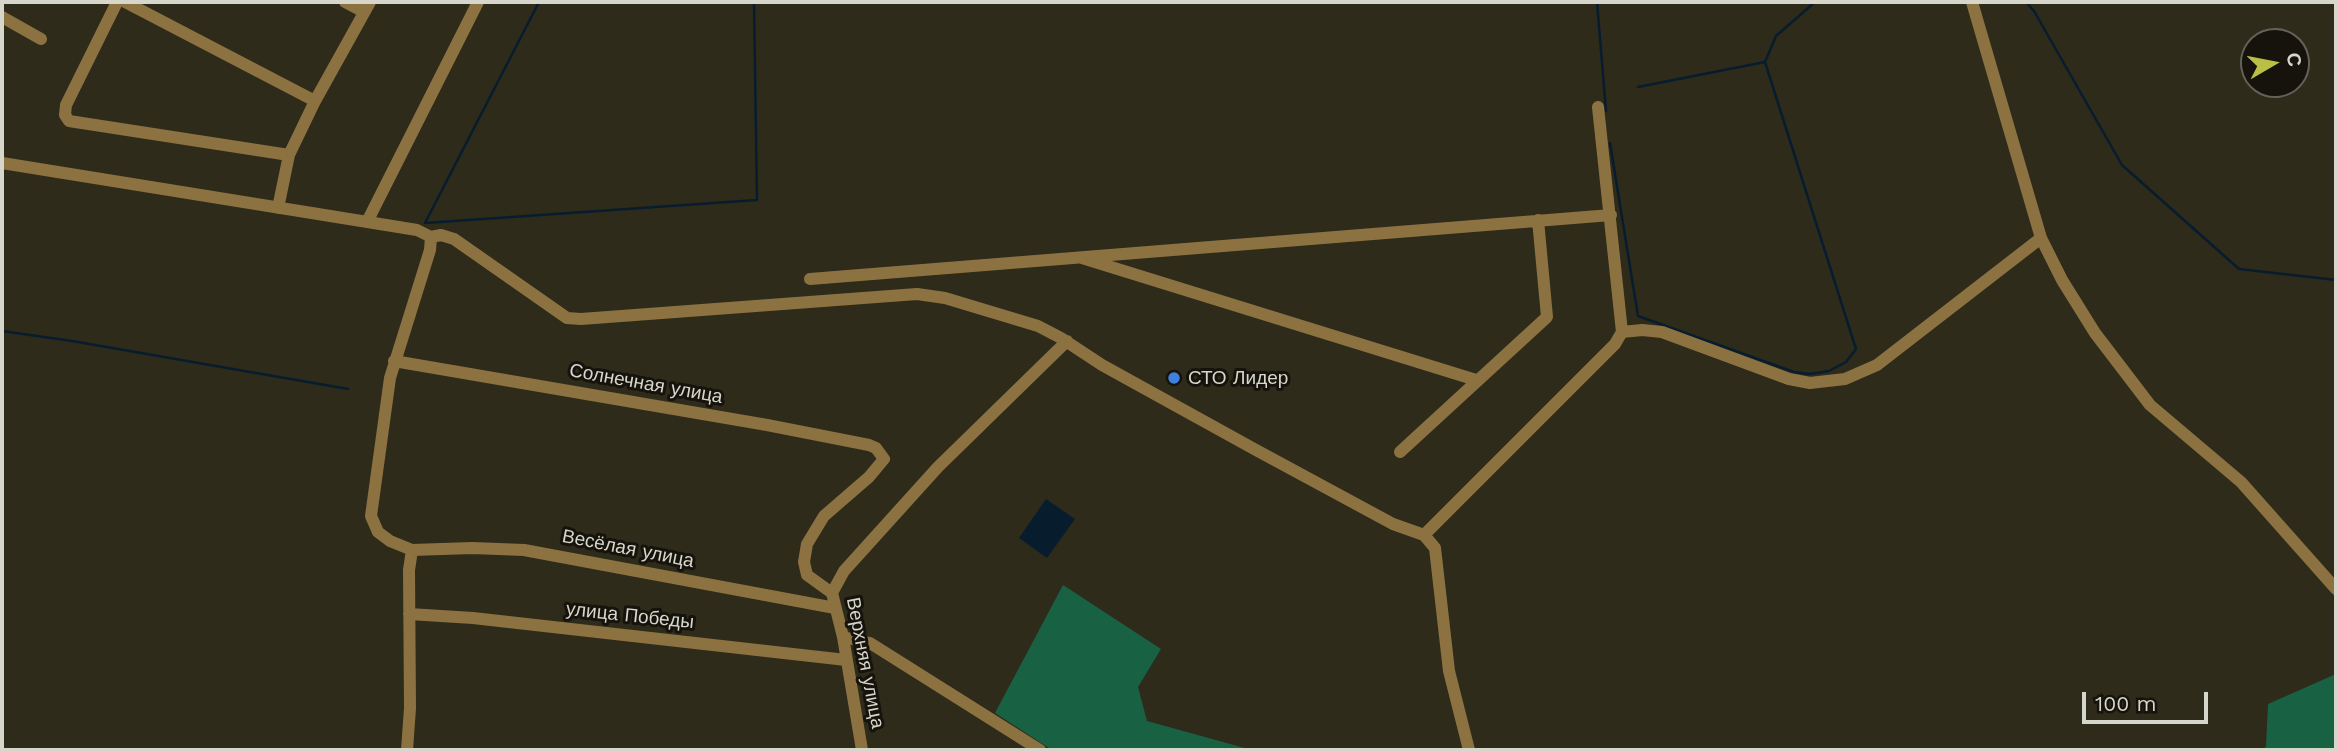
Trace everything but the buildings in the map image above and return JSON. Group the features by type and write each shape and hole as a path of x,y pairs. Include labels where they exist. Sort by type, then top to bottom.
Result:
{"street":[{"path":"117,2 66,105 65,115 69,121 289,155"},
{"path":"125,2 315,101"},
{"path":"278,208 289,155 315,101 367,7 345,2"},
{"path":"367,222 478,2"},
{"path":"1972,2 2041,238 2095,333 2150,405 2241,482 2336,589"},
{"path":"2,17 41,39"},
{"path":"1424,535 1615,344 1622,332 1598,107"},
{"path":"2,163 417,230 431,237 442,235 454,239 567,318 917,294 945,298 1038,326 1244,444 1393,524 1424,535 1435,548 1449,671 1469,750"},
{"path":"810,279 1611,215"},
{"path":"1400,452 1547,317 1538,220"},
{"path":"407,750 410,708 409,570 412,550 390,541 378,532 371,516 390,377 430,250 431,237"},
{"path":"1622,332 1662,332 1789,379 1810,383 1845,379 1877,365 2041,238"},
{"path":"1076,256 1476,380"},
{"path":"832,593 844,571 938,467 1067,341"},
{"name":"Солнечная улица","path":"394,361 869,445 876,448 884,459"},
{"name":"Верхняя улица","path":"862,750 843,637 832,593 807,575 804,562 807,544 824,516 884,459"},
{"name":"Весёлая улица","path":"412,550 524,550 835,608"},
{"name":"улица Победы","path":"409,614 473,618 846,660"},
{"path":"843,637 870,643 1040,750"}],"green space":[{"path":"1063,585 1161,649 1138,687 1147,721 1252,750 1052,750 995,713"},
{"path":"2336,674 2336,750 2263,750 2266,746 2268,704"}],"water":[{"path":"1046,499 1075,519 1047,558 1019,538"}],"waterway":[{"path":"539,2 425,223 757,200 754,2"},
{"path":"1597,2 1606,111"},
{"path":"1610,143 1638,316 1794,372 1810,374 1829,371 1846,362 1856,349 1765,62 1776,36 1815,2"},
{"path":"2026,2 2034,11 2122,165 2239,269 2336,280"},
{"path":"1638,87 1765,62"},
{"path":"2,331 348,389"}],"place":[{"name":"СТО Лидер","path":"1174,378"}]}
